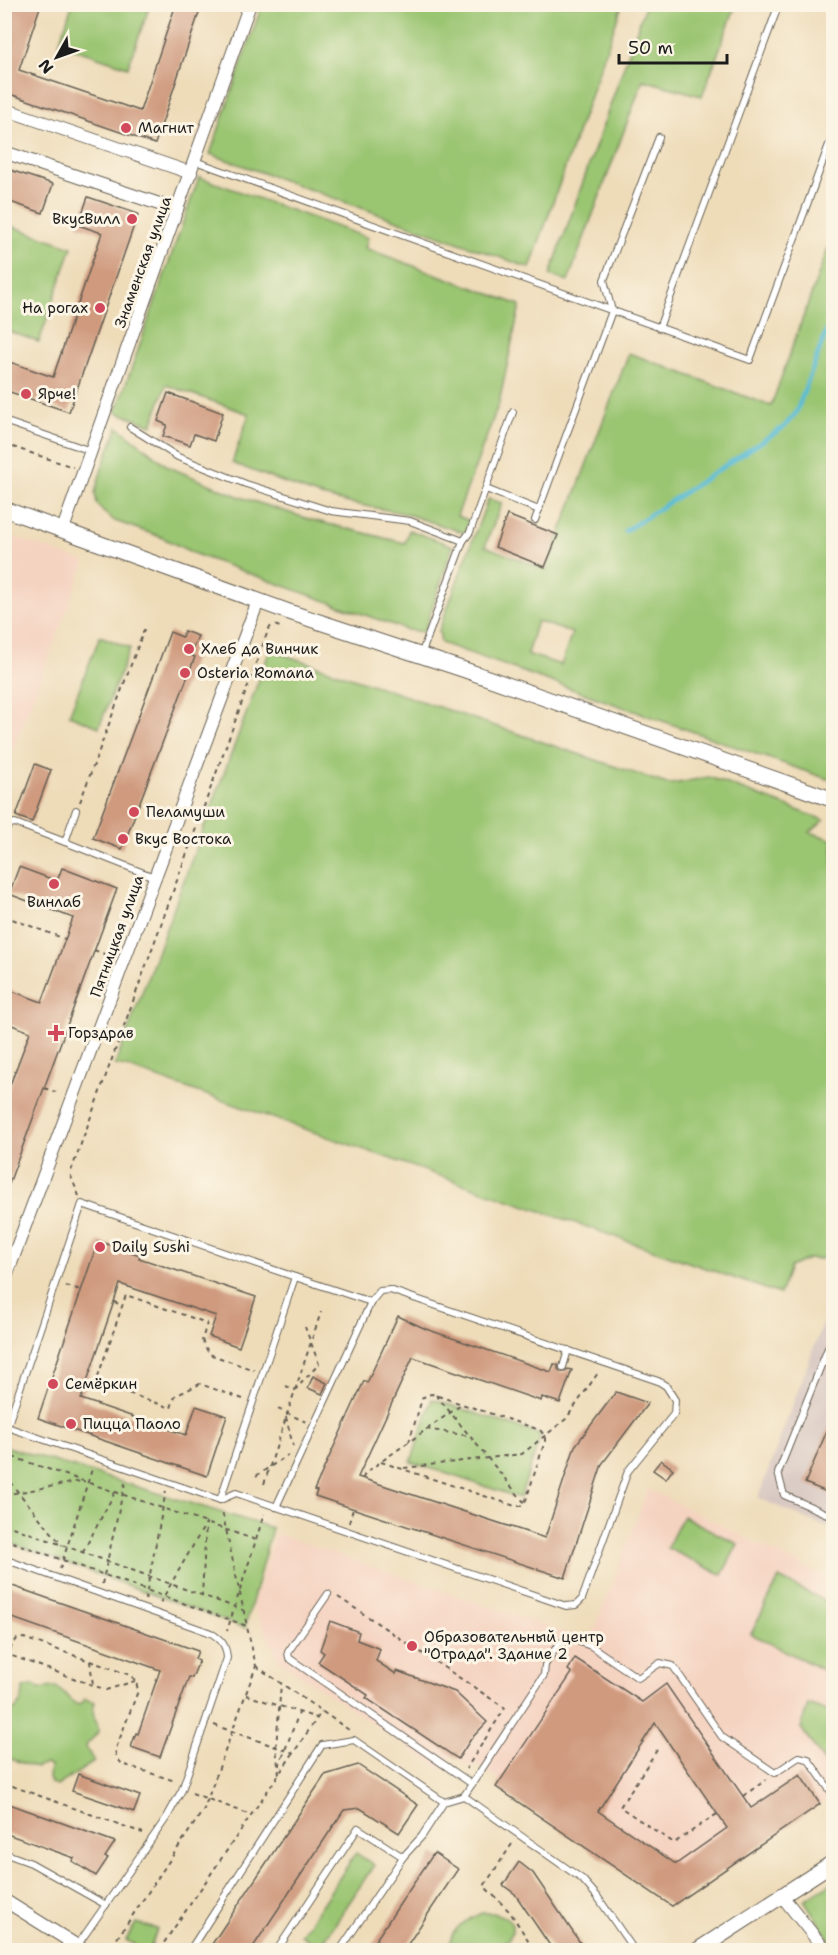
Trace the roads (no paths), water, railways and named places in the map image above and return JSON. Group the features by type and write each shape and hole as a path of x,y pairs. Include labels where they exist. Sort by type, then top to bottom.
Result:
{"street":[{"name":"Знаменская улица","path":"63,530 250,4"},
{"path":"4,109 193,167"},
{"path":"4,152 177,210"},
{"path":"4,509 258,601 834,800"},
{"name":"Пятницкая улица","path":"4,1282 258,601"},
{"path":"698,1950 834,1862"},
{"path":"782,1896 825,1950"},
{"path":"4,1900 73,1947"}],"lane":[{"path":"659,328 779,4"},
{"path":"193,167 750,360 834,131"},
{"path":"535,520 612,311 604,280 659,137"},
{"path":"421,656 463,542 470,532 513,412"},
{"path":"4,421 91,451"},
{"path":"130,427 178,457 246,484 331,511 410,521 463,542"},
{"path":"486,489 539,510"},
{"path":"65,842 76,810"},
{"path":"4,833 10,824 22,822 65,842 154,877"},
{"path":"276,1507 371,1302 380,1291 390,1290 658,1380 666,1386 675,1400 674,1414 628,1471 582,1599 576,1605 566,1606 267,1504 236,1493 220,1500 6,1427 82,1204 371,1302"},
{"path":"220,1500 295,1277"},
{"path":"834,1333 778,1473 784,1495 834,1516"},
{"path":"563,1367 568,1350"},
{"path":"823,1362 834,1365"},
{"path":"4,1559 212,1633 221,1639 226,1649 227,1658 183,1787 167,1817 106,1905 73,1947"},
{"path":"328,1594 288,1652 289,1658 472,1784"},
{"path":"340,1950 403,1857 422,1836 444,1802 465,1796 544,1675 545,1665 559,1643 574,1640 591,1646 638,1678 660,1663 673,1666 722,1737 775,1773 799,1757 808,1759 834,1796"},
{"path":"190,1950 322,1745 354,1740 444,1802"},
{"path":"465,1796 582,1879 597,1896 634,1950"},
{"path":"277,1950 358,1828 403,1857"},
{"path":"4,1853 31,1863 106,1905"}],"waterway":[{"path":"625,531 784,427 796,413 834,311"}],"place":[{"name":"Магнит","path":"126,128"},
{"name":"ВкусВилл","path":"132,219"},
{"name":"На рогах","path":"100,308"},
{"name":"Ярче!","path":"26,394"},
{"name":"Хлеб да Винчик","path":"189,649"},
{"name":"Osteria Romana","path":"185,673"},
{"name":"Пеламуши","path":"134,812"},
{"name":"Вкус Востока","path":"123,839"},
{"name":"Винлаб","path":"54,884"},
{"name":"Горздрав","path":"56,1033"},
{"name":"Daily Sushi","path":"100,1247"},
{"name":"Семёркин","path":"53,1384"},
{"name":"Пицца Паоло","path":"71,1424"},
{"name":"Образовательный центр \"Отрада\". Здание 2","path":"412,1646"}]}
